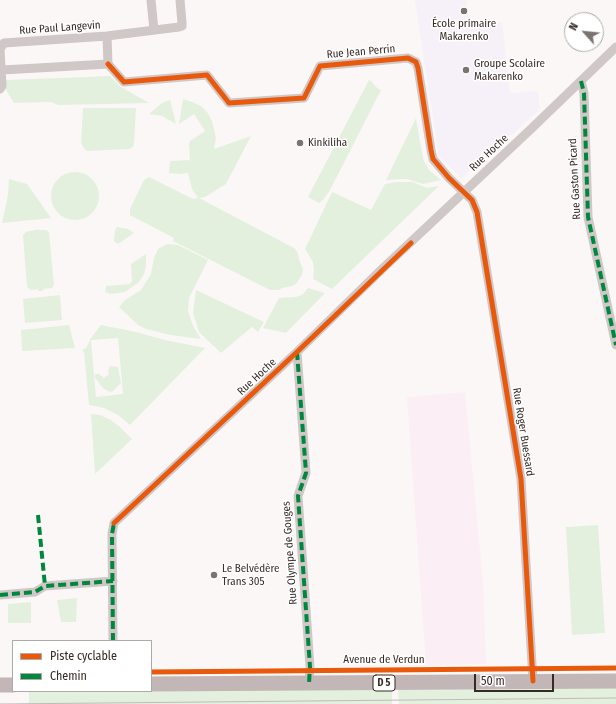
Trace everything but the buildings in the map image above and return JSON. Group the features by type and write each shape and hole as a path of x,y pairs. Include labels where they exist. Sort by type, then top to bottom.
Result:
{"main road":[{"name":"Avenue de Verdun","path":"152,684 616,681"},
{"path":"0,685 12,685"}],"street":[{"path":"151,0 154,30"},
{"path":"107,36 182,26 180,0"},
{"name":"Rue Paul Langevin","path":"0,89 2,86 2,70 0,49 4,43 107,36 108,64"},
{"name":"Rue Hoche","path":"113,640 112,534 114,523 297,352 616,47"},
{"name":"Rue Jean Perrin","path":"108,64 124,82 207,75 229,102 304,98 320,66 408,58 413,59 418,68 425,119 434,159 438,166 464,193"},
{"path":"2,70 108,64"},
{"name":"Rue Gaston Picard","path":"581,81 584,93 588,217 614,318 616,345"},
{"name":"Rue Roger Buessard","path":"464,193 472,200 477,212 521,479 533,682"},
{"name":"Rue Olympe de Gouges","path":"297,352 306,473 298,496 310,667 309,683"},
{"path":"0,595 36,592 45,586 113,581"}],"shaded area":[{"name":"Groupe Scolaire Makarenko","path":"415,0 466,0 470,27 502,22 510,93 538,91 540,109 515,132 493,147 462,178 439,157"},
{"path":"465,392 483,583 486,664 426,665 407,397"}],"green space":[{"path":"110,76 121,87 149,103 58,105 51,102 14,103 6,90 6,80"},
{"path":"369,80 381,90 330,190 319,203 308,197"},
{"path":"183,99 201,106 207,112 212,121 216,138 214,149 251,136 226,184 205,197 199,198 294,248 298,253 303,269 302,275 296,284 279,290 270,290 173,241 174,238 130,215 130,209 144,180 149,177 193,199 198,198 192,189 188,173 169,173 170,161 190,161 190,141 205,131 194,114 179,124"},
{"path":"170,100 176,124 162,116 149,114 162,103"},
{"path":"83,108 136,108 133,147 129,149 85,150 81,143"},
{"path":"416,118 424,161 430,171 441,180 423,184 407,179 386,180"},
{"path":"70,172 80,172 92,179 99,191 99,201 92,213 80,220 70,220 62,216 55,209 51,201 51,191 55,183 62,176"},
{"path":"9,179 27,184 51,218 2,223 8,195"},
{"path":"413,182 427,188 439,186 332,289 313,279 313,262 305,249 332,192 371,210 385,184"},
{"path":"117,227 128,229 134,233 118,244 114,241 115,230"},
{"path":"39,229 49,232 54,285 52,288 43,289 43,291 38,291 38,289 31,290 27,287 23,235 26,232"},
{"path":"167,244 178,245 208,260 189,298 188,311 193,326 201,339 170,335 146,329 138,325 119,307 125,300 141,290 151,274 154,258 158,249"},
{"path":"146,254 144,274 139,282 125,292 110,294 105,292 106,286 130,284 132,281 131,264"},
{"path":"308,288 325,293 286,333 263,328 279,298 296,297 302,295"},
{"path":"196,290 264,322 258,332 252,327 221,353 199,332 193,313"},
{"path":"60,295 62,320 25,323 23,299"},
{"path":"69,325 75,348 22,351 21,330"},
{"path":"101,325 205,348 130,425 118,415 104,408 89,405 84,352 82,350 86,348 91,338","holes":["118,338 123,394 96,397 91,340"]},
{"path":"110,366 118,367 121,383 110,392 104,389 95,378 95,375 99,374 104,378 109,374 108,371"},
{"path":"91,414 100,415 111,420 132,439 95,474"},
{"path":"598,525 605,633 572,635 566,527"},
{"path":"77,598 76,622 61,622 57,600"},
{"path":"31,602 31,623 8,623 8,604"},
{"path":"616,685 616,704 399,704 398,687"},
{"path":"392,687 392,704 29,704 29,692"}],"tram line":[{"path":"0,704 616,698"}],"marked path":[{"path":"581,81 584,93 588,217 616,345"},
{"path":"297,352 306,473 298,496 310,667 309,683"},
{"path":"38,515 45,586"},
{"path":"113,640 112,534 114,523"},
{"path":"0,595 35,592 45,586 113,581"}],"cycle path":[{"path":"108,64 124,82 207,75 229,103 304,98 320,66 408,58 416,62 433,159 449,178 472,200 477,212 521,479 533,681"},
{"path":"114,523 411,243"},
{"path":"152,672 616,668"}],"place":[{"name":"École primaire Makarenko","path":"464,11"},
{"name":"Groupe Scolaire Makarenko","path":"466,70"},
{"name":"Kinkiliha","path":"300,143"},
{"name":"Le Belvédère Trans 305","path":"214,575"}]}
